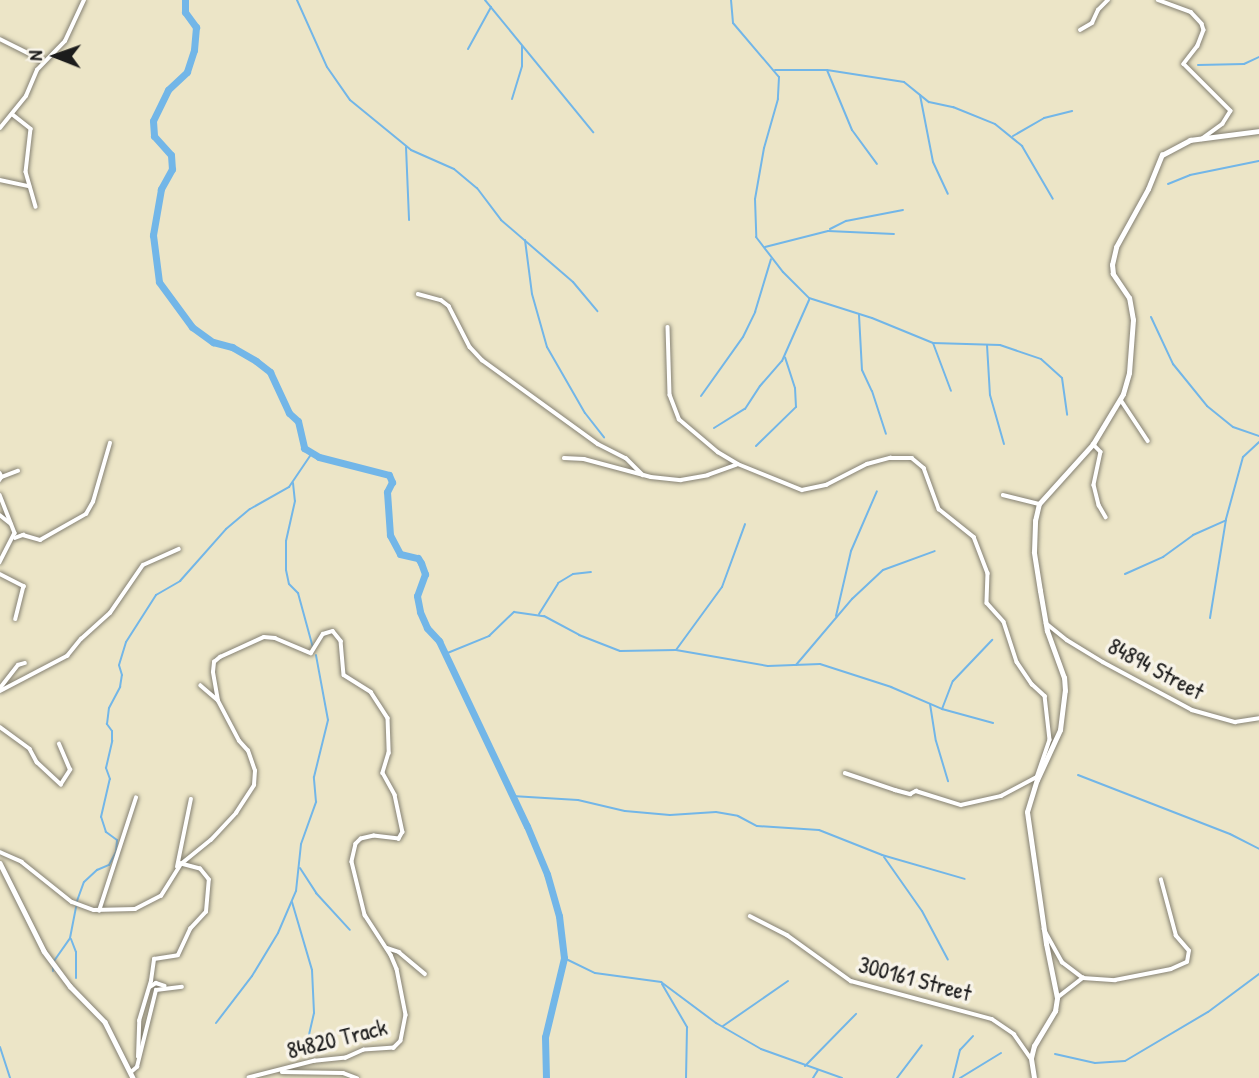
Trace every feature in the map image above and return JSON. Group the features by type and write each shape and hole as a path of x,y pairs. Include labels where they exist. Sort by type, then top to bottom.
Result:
{"street":[{"path":"0,128 26,96 44,61 65,41 84,0"},
{"path":"1080,30 1092,23 1098,10 1108,0"},
{"path":"1158,0 1191,12 1202,24 1204,30 1198,46 1184,64 1231,111 1223,124 1201,140"},
{"path":"0,39 44,61"},
{"path":"12,114 32,133 26,164 36,207"},
{"path":"845,774 903,792 916,791 961,805 1001,796 1037,778 1054,747 1065,705 1064,678 1052,650 1034,552 1039,504 1093,444 1121,400 1129,373 1133,320 1129,298 1113,274 1113,258 1162,155 1190,140 1259,131"},
{"path":"0,180 29,186"},
{"path":"418,294 441,300 449,306 470,347 482,360 598,444 626,458 643,475"},
{"path":"668,327 670,395 679,419 718,453 802,490 826,485 882,460 908,457 919,463 939,509 974,537 988,573 987,603 1004,622 1017,662 1032,684 1045,696 1050,740 1037,778 1027,822 1057,998 1055,1011 1034,1046 1031,1058 1034,1078"},
{"path":"1121,400 1148,441"},
{"path":"0,562 15,538 23,535 40,540 86,514 93,502 110,443"},
{"path":"1093,444 1101,453 1094,485 1106,517"},
{"path":"564,458 576,458 660,479 691,479 738,464"},
{"path":"1,477 18,471"},
{"path":"0,495 13,525 15,538"},
{"path":"1003,495 1039,504"},
{"path":"0,515 13,525"},
{"path":"0,689 67,656 81,639 110,613 143,565 179,549"},
{"path":"0,574 16,579 24,586 16,619"},
{"name":"84894 Street","path":"1046,623 1103,662 1192,710 1235,722 1259,718"},
{"name":"84820 Track","path":"218,701 213,666 220,657 268,636 311,653 323,635 333,631 341,641 344,675 371,692 389,723 389,753 383,773 395,794 403,832 399,839 374,836 361,839 356,844 352,862 361,905 395,962 406,1015 405,1032 398,1046 363,1050 346,1058 315,1061 249,1078"},
{"path":"0,689 18,665 24,663"},
{"path":"0,852 22,862 72,902 99,911 135,909 165,891 181,864 211,840 236,813 254,785 255,771 251,758 218,701 201,686"},
{"path":"0,727 30,749 37,762 61,784 71,771 59,744"},
{"path":"99,911 136,797"},
{"path":"177,869 191,799"},
{"path":"0,863 44,951 70,986 105,1022 132,1075"},
{"path":"132,1075 137,1067 139,1021 150,987 154,959 175,957 194,924 205,915 211,886 200,869 181,864"},
{"path":"1044,929 1062,962 1083,978 1115,980 1171,969 1187,962 1189,951 1176,936 1161,880"},
{"name":"300161 Street","path":"750,916 787,934 851,981 992,1019 1014,1034 1031,1058"},
{"path":"387,948 399,952 425,974"},
{"path":"1057,998 1083,978"},
{"path":"150,987 156,983 167,987 181,987"},
{"path":"138,1057 154,993 167,987"},
{"path":"280,1071 343,1073 357,1078"}],"waterway":[{"path":"185,0 185,12 196,27 194,50 187,72 168,90 153,121 154,136 171,155 172,169 161,189 153,235 159,282 192,327 213,342 232,347 270,372 289,413 298,421 304,448 319,457 389,475 392,482 387,492 390,535 400,554 418,558 421,563 425,574 417,596 420,612 427,628 439,641 527,826 547,874 559,916 564,958 545,1037 546,1078"},
{"path":"297,0 327,67 350,100 411,150 454,169 477,188 501,220 573,282 597,311"},
{"path":"485,0 593,132"},
{"path":"731,0 733,23 779,77 778,99 764,148 755,199 756,237 783,272 809,298 872,318 933,343 1000,345 1041,359 1062,378 1067,415"},
{"path":"468,49 491,7"},
{"path":"512,99 522,66 522,46"},
{"path":"1198,65 1244,64 1259,57"},
{"path":"775,70 827,70 904,82 929,102 953,107 995,124 1022,146 1053,199"},
{"path":"827,70 852,130 877,164"},
{"path":"920,95 933,162 948,194"},
{"path":"1013,136 1044,118 1072,111"},
{"path":"406,147 409,220"},
{"path":"1168,184 1190,175 1259,161"},
{"path":"830,229 846,221 903,210"},
{"path":"765,247 828,231 894,234"},
{"path":"525,240 532,294 547,347 585,413 604,437"},
{"path":"701,396 743,337 755,312 771,259"},
{"path":"714,428 745,409 760,386 782,361 809,300"},
{"path":"859,315 862,370 886,434"},
{"path":"1151,317 1173,364 1207,406 1233,427 1259,436"},
{"path":"933,343 951,391"},
{"path":"987,345 990,395 1004,444"},
{"path":"756,446 796,407 795,388 785,358"},
{"path":"1210,618 1226,519 1243,457 1259,442"},
{"path":"77,901 84,882 97,870 109,865 116,852 117,840 106,832 101,817 110,779 106,768 112,741 112,731 107,724 109,708 120,687 122,675 119,665 126,642 156,595 180,581 226,529 250,509 289,487 312,453"},
{"path":"293,483 295,501 286,541 286,570 289,584 298,593 313,648"},
{"path":"836,616 851,551 877,491"},
{"path":"1125,574 1163,557 1193,535 1226,520"},
{"path":"676,650 722,587 745,524"},
{"path":"796,665 852,599 883,570 935,551"},
{"path":"539,614 558,583 573,574 591,572"},
{"path":"445,654 489,636 514,612 544,616 579,635 620,651 676,650 768,666 820,664 891,687 942,709 993,723"},
{"path":"942,709 953,681 992,640"},
{"path":"216,1023 252,976 278,933 296,891 301,844 316,802 314,777 328,720 316,655"},
{"path":"930,704 936,741 948,781"},
{"path":"1078,775 1230,834 1259,849"},
{"path":"512,796 578,800 625,811 670,815 716,812 738,816 757,826 819,830 882,855 965,879"},
{"path":"884,857 922,911 948,960"},
{"path":"300,868 316,893 350,930"},
{"path":"292,902 312,970 314,1013 307,1044"},
{"path":"54,961 70,938 76,906"},
{"path":"71,939 76,952 76,978"},
{"path":"564,958 595,973 661,982 716,1023 761,1049 842,1078"},
{"path":"1055,1054 1095,1063 1125,1061 1208,1012 1259,974"},
{"path":"723,1026 788,981"},
{"path":"662,984 687,1027 686,1078"},
{"path":"805,1066 856,1014"},
{"path":"953,1078 960,1050 973,1036"},
{"path":"897,1078 922,1045"},
{"path":"0,1047 10,1078"},
{"path":"960,1078 1001,1053"},
{"path":"813,1078 818,1070"}]}
